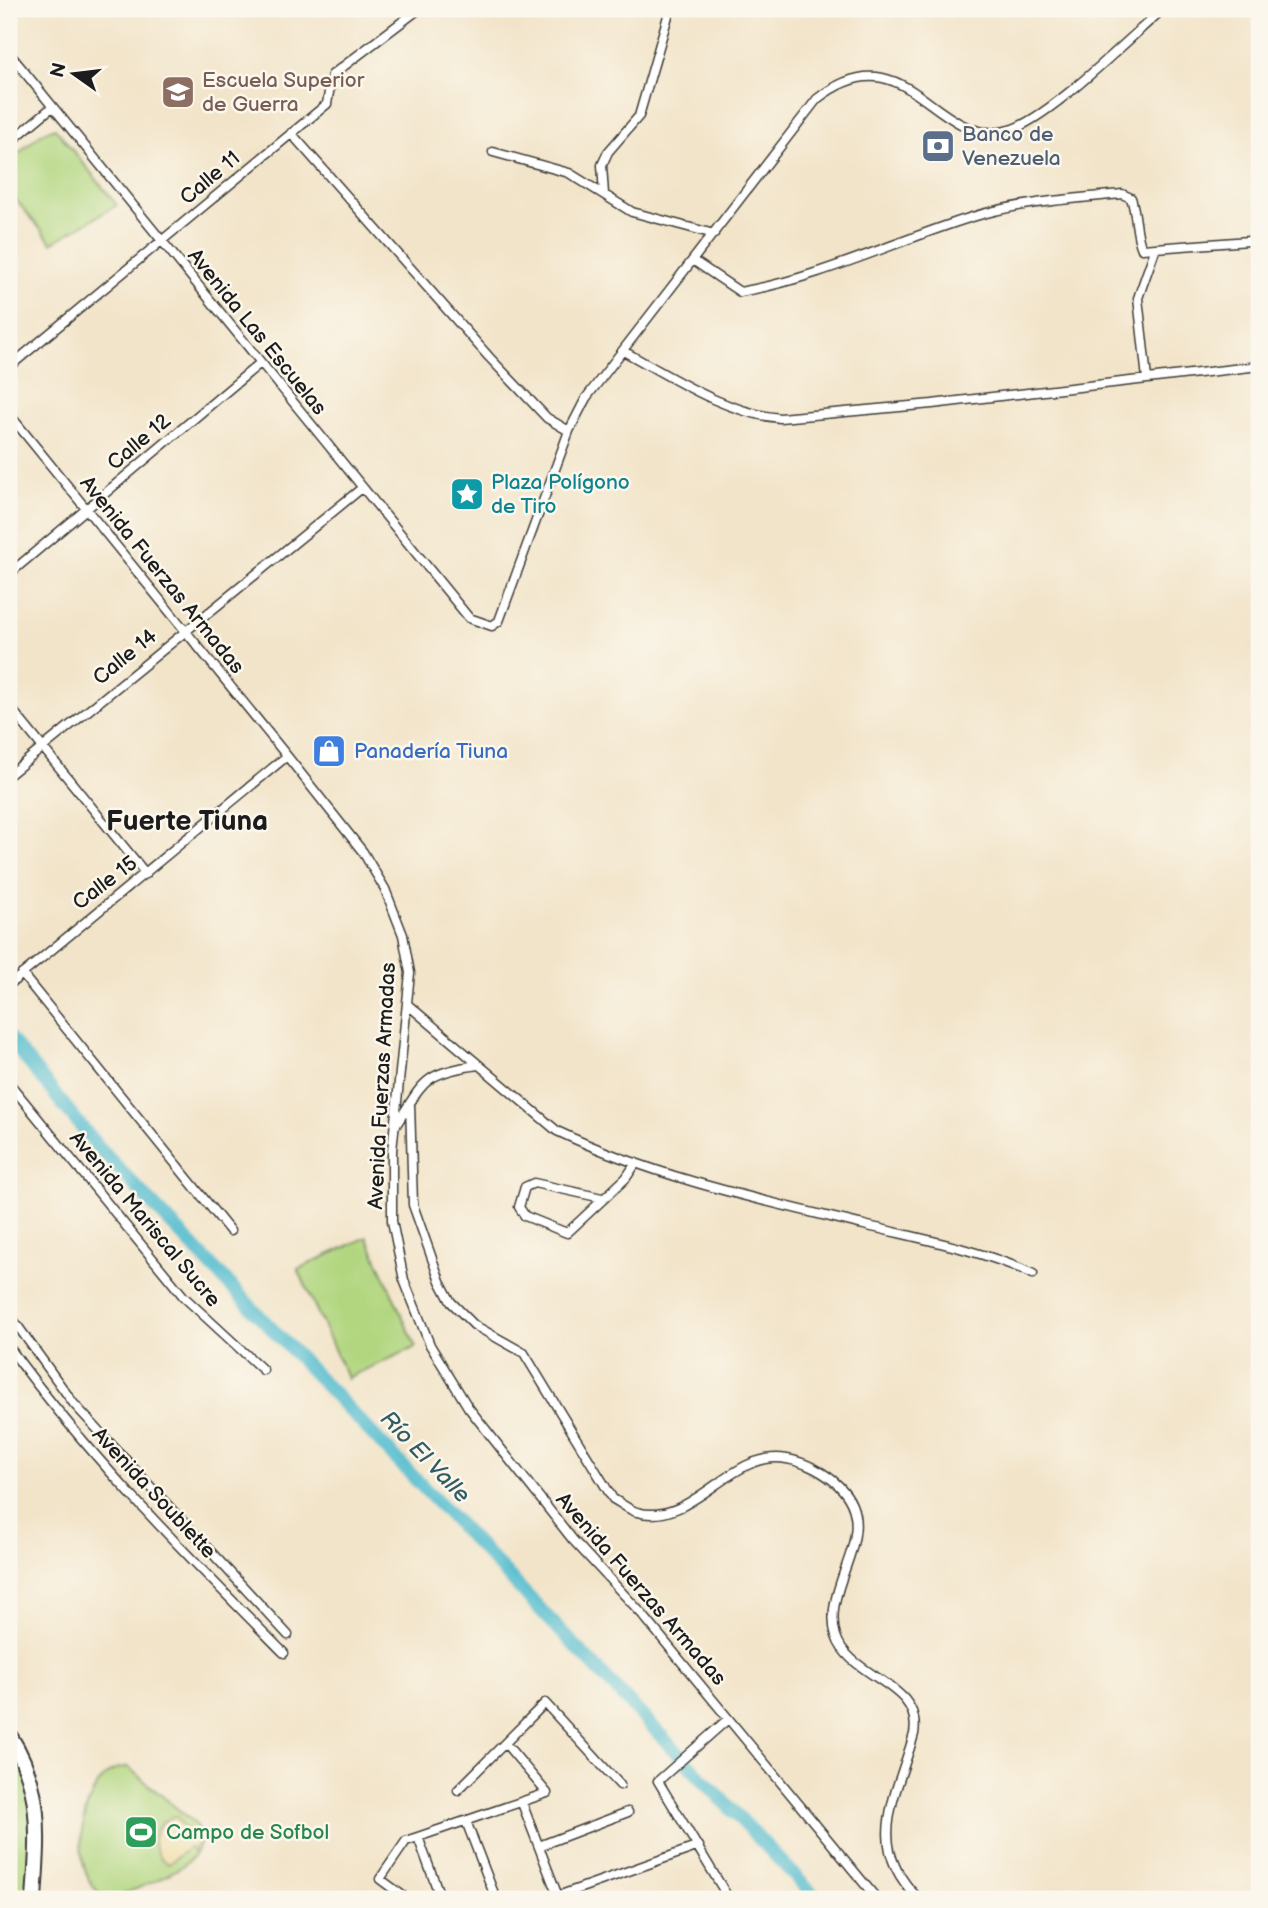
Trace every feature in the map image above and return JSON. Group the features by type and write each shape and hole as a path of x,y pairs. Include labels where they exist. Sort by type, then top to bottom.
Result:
{"highway":[{"path":"9,1735 25,1761 36,1802 34,1899"}],"street":[{"name":"Calle 11","path":"9,367 327,104 332,75 419,9"},
{"path":"604,194 602,165 608,152 639,116 670,9"},
{"path":"292,133 489,357 547,418 569,430 586,398 625,352 817,99 832,88 869,77 894,78 954,121 974,129 1009,130 1048,108 1163,9"},
{"name":"Avenida Las Escuelas","path":"9,53 259,364 469,618 484,626 499,621 569,430"},
{"path":"9,144 51,108"},
{"path":"493,152 569,173 588,182 632,212 714,234"},
{"path":"694,261 740,292 840,265 970,217 1032,203 1122,194 1131,198 1136,211 1138,239 1142,249 1249,241"},
{"path":"1147,379 1138,298 1155,250"},
{"path":"625,352 694,390 759,416 780,418 1259,366"},
{"name":"Calle 12","path":"9,574 259,364"},
{"name":"Avenida Fuerzas Armadas","path":"9,414 288,756 363,852 385,889 403,935 410,973 395,1126 392,1222 404,1280 430,1345 468,1407 573,1540 642,1614 877,1899"},
{"name":"Calle 14","path":"9,775 362,488"},
{"path":"9,706 146,874"},
{"name":"Calle 15","path":"9,985 82,922 146,874 288,756"},
{"path":"22,974 230,1231"},
{"path":"407,1004 557,1131 636,1164 713,1188 965,1249 1033,1275"},
{"path":"395,1126 424,1081 451,1069 478,1065"},
{"name":"Avenida Mariscal Sucre","path":"9,1083 184,1297 263,1370"},
{"path":"410,1103 413,1205 440,1281 451,1302 474,1325 524,1353 613,1499 637,1512 655,1513 681,1506 742,1468 778,1458 799,1462 823,1474 849,1499 856,1529 854,1546 834,1604 834,1626 846,1655 900,1694 914,1719 914,1734 887,1825 896,1872 919,1899"},
{"path":"602,1198 534,1182 525,1187 519,1207 525,1216 567,1233 626,1178 636,1164"},
{"path":"9,1314 74,1404 288,1635"},
{"name":"Avenida Soublette","path":"9,1347 52,1405 120,1485 284,1653"},
{"path":"458,1790 545,1703 620,1785"},
{"path":"728,1719 658,1781 729,1899"},
{"path":"407,1899 380,1879 405,1841 547,1793 505,1743"},
{"path":"522,1803 558,1897 699,1846"},
{"path":"539,1846 628,1812"},
{"path":"466,1821 496,1899"},
{"path":"418,1837 441,1899"}],"green space":[{"path":"55,128 117,205 52,243 9,192 9,161 42,133"},
{"path":"367,1237 416,1347 347,1378 298,1269"},
{"path":"9,1735 29,1772 34,1899 9,1899"},
{"name":"Campo de Sofbol","path":"128,1767 194,1823 200,1837 198,1849 176,1870 117,1897 106,1897 93,1886 85,1868 81,1847 83,1824 89,1802 98,1784 112,1771"}],"sand":[{"path":"176,1816 192,1839 197,1831 198,1844 194,1848 194,1855 190,1847 168,1864 156,1851 154,1837 161,1824"}],"waterway":[{"name":"Río El Valle","path":"9,1038 97,1146 817,1899"}],"place":[{"name":"Escuela Superior de Guerra","path":"178,92"},
{"name":"Banco de Venezuela","path":"938,146"},
{"name":"Plaza Polígono de Tiro","path":"467,494"},
{"name":"Panadería Tiuna","path":"329,751"},
{"name":"Campo de Sofbol","path":"141,1832"}],"district":[{"name":"Fuerte Tiuna","path":"187,821"}]}
